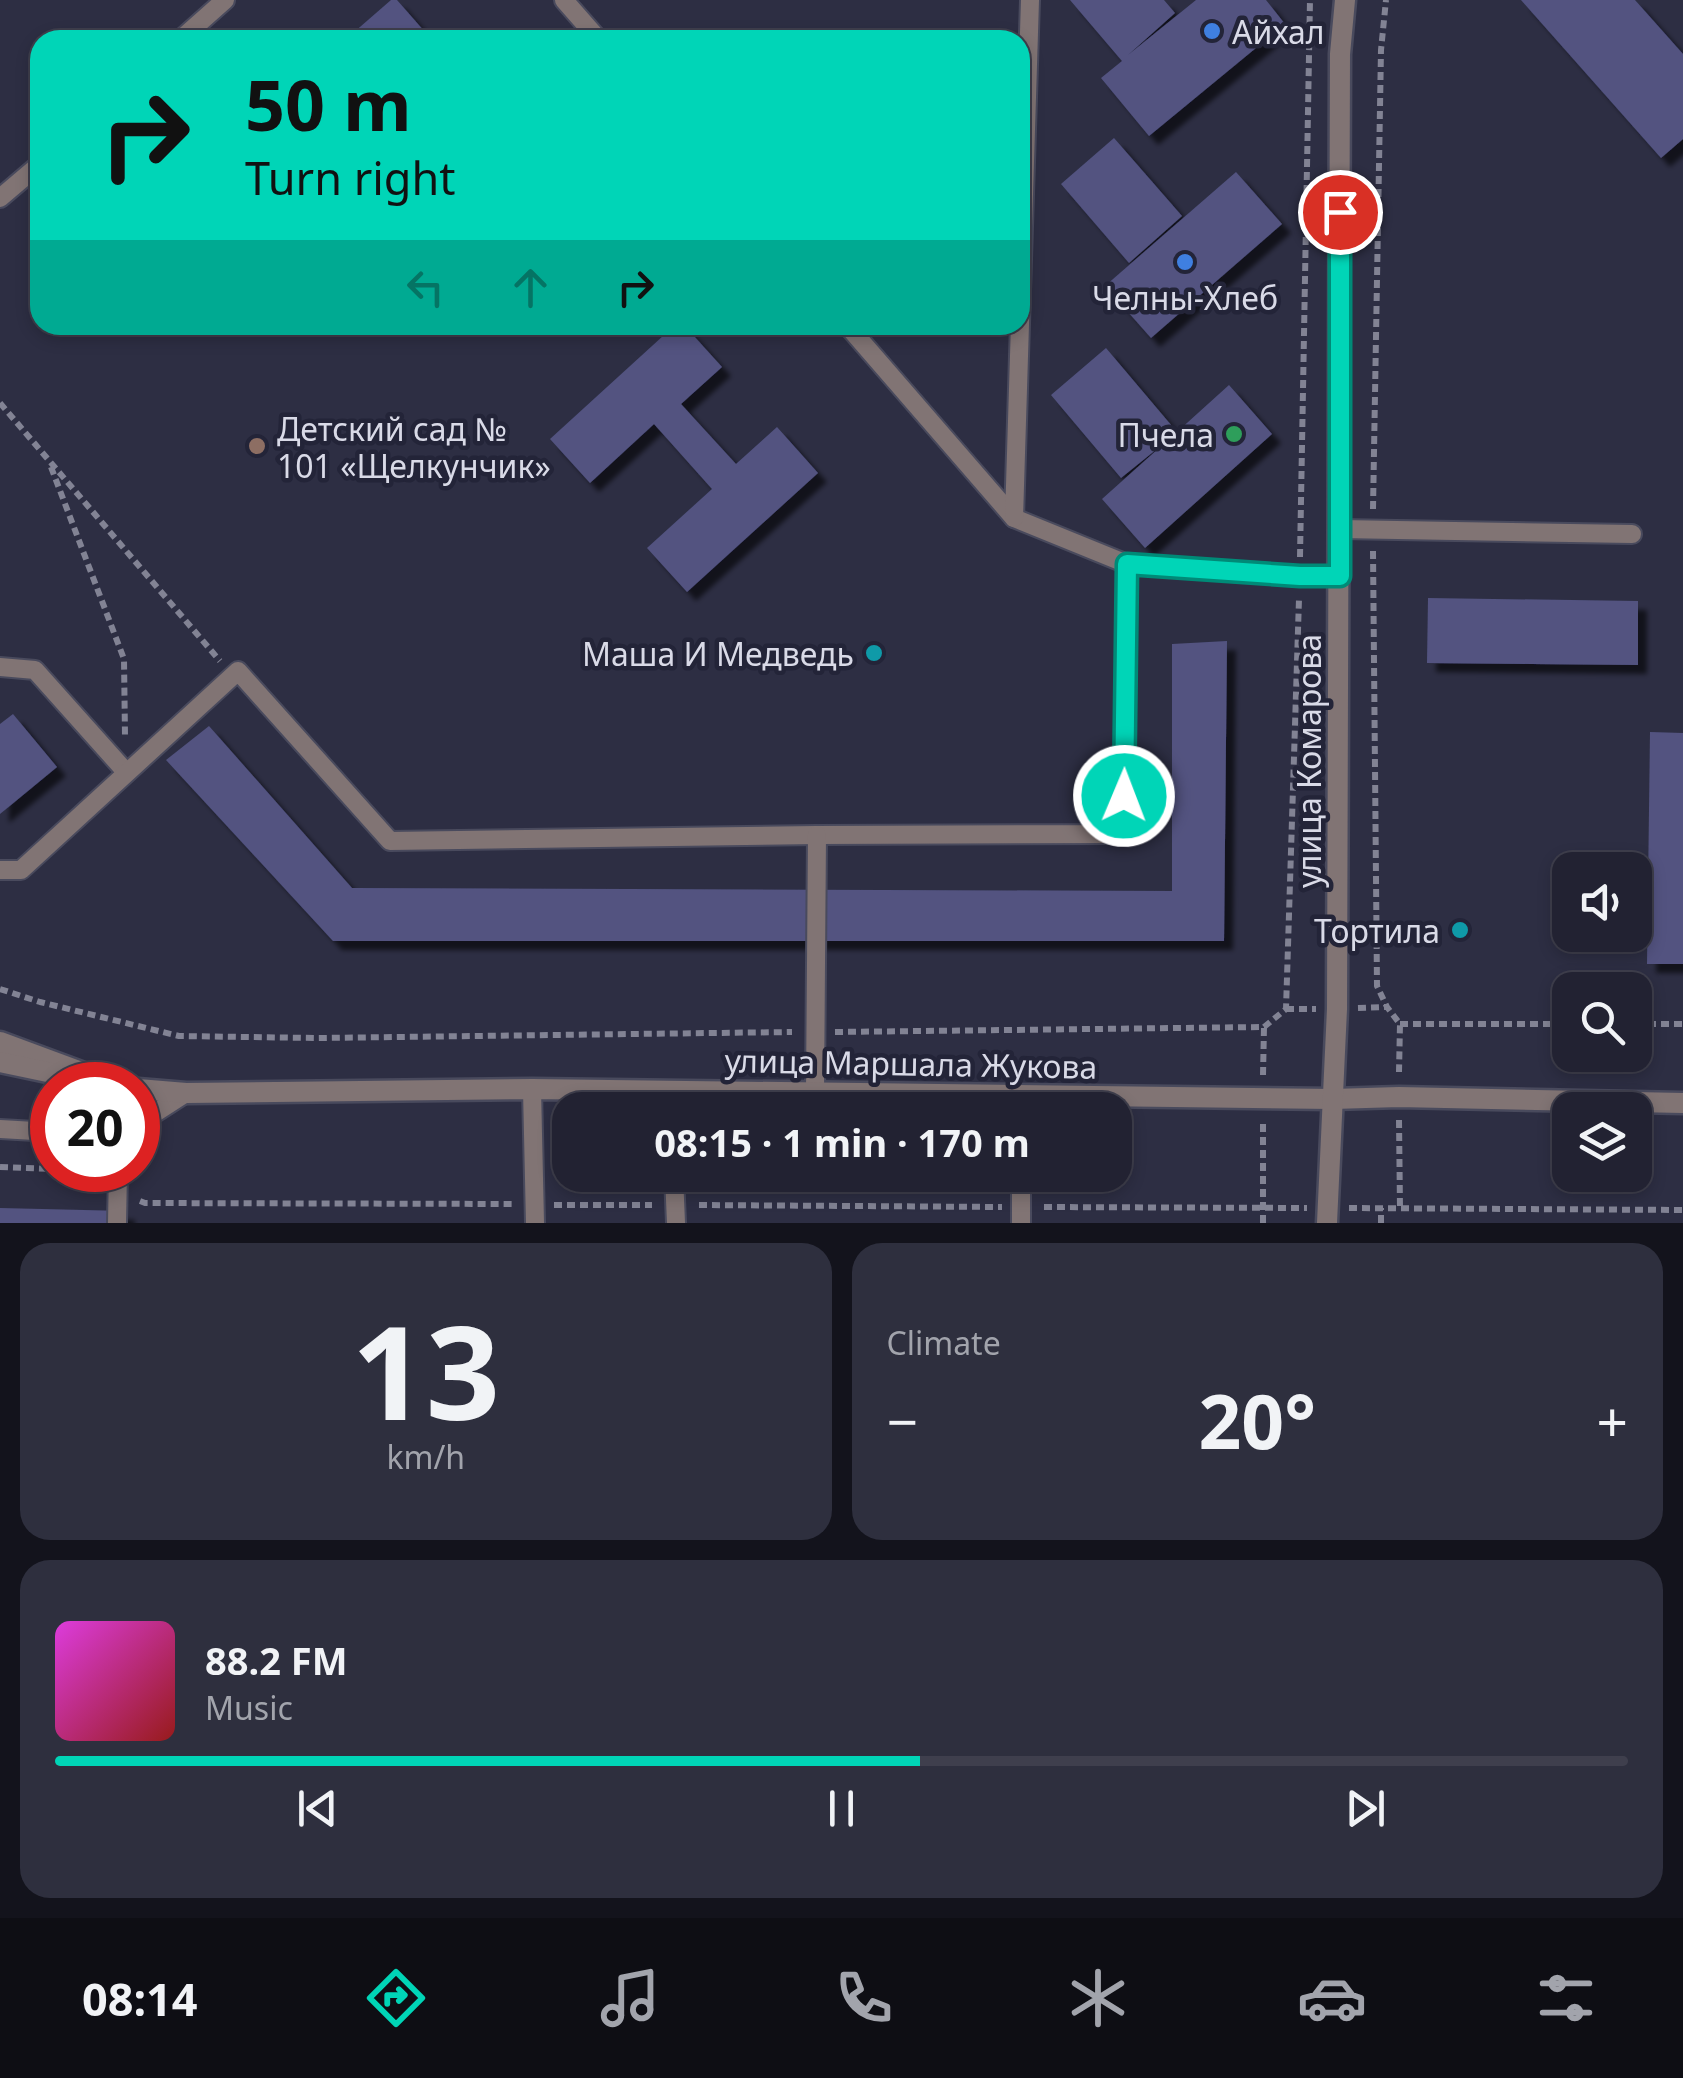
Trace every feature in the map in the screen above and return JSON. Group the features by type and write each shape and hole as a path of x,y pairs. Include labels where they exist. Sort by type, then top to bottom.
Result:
{"street":[{"name":"улица Комарова","path":"1327,1216 1337,1008 1340,54 1346,0"},
{"path":"0,1042 53,1062"},
{"path":"0,1062 30,1068"},
{"name":"улица Маршала Жукова","path":"160,1090 532,1088 579,1092"},
{"name":"улица Маршала Жукова","path":"1132,1101 1399,1097 1683,1103"}],"lane":[{"path":"191,30 225,0"},
{"path":"564,0 590,30"},
{"path":"1029,30 1030,0"},
{"path":"0,198 30,172"},
{"path":"855,335 1014,518 1127,564 1340,576"},
{"path":"1014,518 1020,335"},
{"path":"1340,528 1632,534"},
{"path":"0,870 21,870 238,670 390,842 1124,834 1127,564"},
{"path":"0,667 35,670 126,772"},
{"path":"816,1092 817,835"},
{"path":"532,1088 534,1214"},
{"path":"160,1109 186,1092"},
{"path":"0,1129 30,1131"},
{"path":"117,1223 118,1192"}],"path":[{"path":"0,989 180,1036 317,1038 1264,1026 1286,1009 1300,576 1310,0"},
{"path":"0,403 232,676"},
{"path":"50,462 124,659 126,772"},
{"path":"1400,1024 1552,1024"},
{"path":"1652,1024 1683,1024"},
{"path":"0,1167 30,1168"},
{"path":"122,1192 145,1203 534,1214 1327,1216 1381,1208 1683,1210"},
{"path":"1381,1208 1381,1223"}],"building":[{"path":"391,0 397,0 423,30 356,30"},
{"path":"1070,0 1164,0 1175,13 1128,55 1196,0 1266,0 1285,24 1149,136 1101,78 1122,61"},
{"path":"1521,0 1635,0 1683,54 1683,139 1661,158"},
{"path":"1114,138 1182,216 1129,263 1061,184"},
{"name":"Челны-Хлеб","path":"1236,172 1282,224 1151,338 1105,286"},
{"path":"664,335 693,335 722,367 681,404 736,464 777,427 818,473 687,592 647,548 712,489 654,424 590,483 550,439"},
{"path":"1106,348 1177,432 1229,385 1272,434 1145,548 1102,499 1168,440 1121,478 1051,395"},
{"path":"1428,598 1638,601 1638,665 1427,663"},
{"path":"1227,641 1224,941 333,941 166,760 209,726 352,888 1172,891 1172,644"},
{"path":"13,714 57,767 0,814 0,724"},
{"path":"1650,732 1683,733 1683,964 1647,964 1647,952 1652,952 1652,852 1648,852"},
{"path":"0,1208 126,1211 126,1223 0,1223"}],"place":[{"name":"Айхал","path":"1212,31"},
{"name":"Челны-Хлеб","path":"1185,262"},
{"name":"Пчела","path":"1234,434"},
{"name":"Детский сад № 101 «Щелкунчик»","path":"257,446"},
{"name":"Маша И Медведь","path":"874,653"},
{"name":"Тортила","path":"1460,930"}],"route":[{"path":"1124,796 1127,564 1340,576 1340,212"}]}
